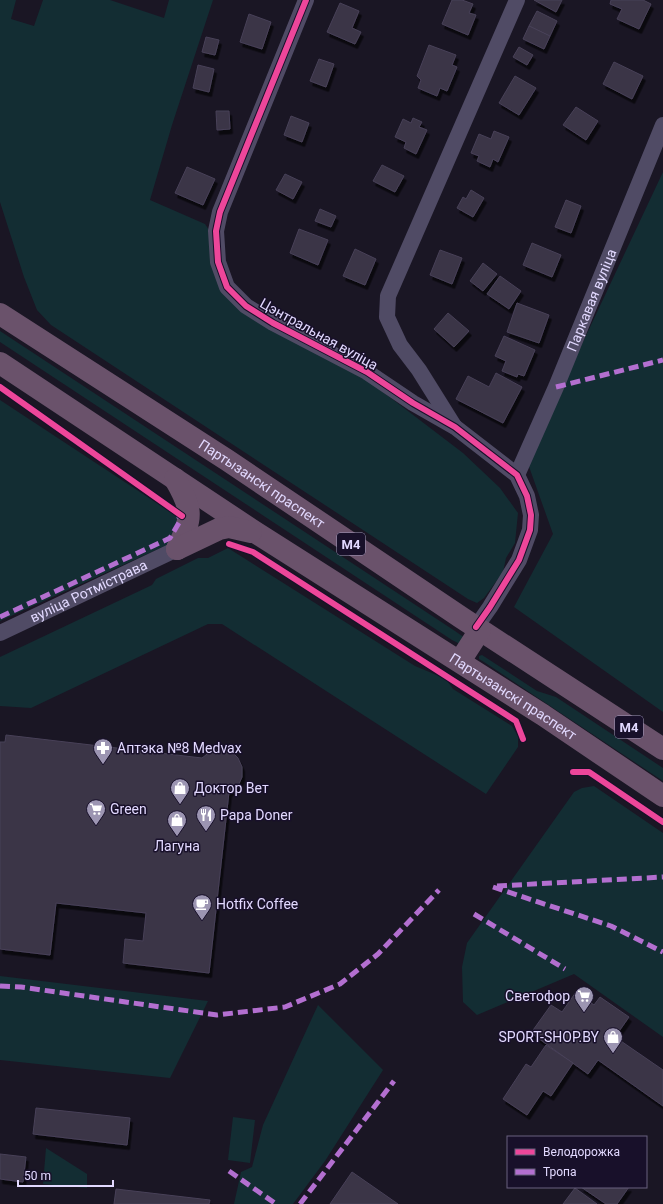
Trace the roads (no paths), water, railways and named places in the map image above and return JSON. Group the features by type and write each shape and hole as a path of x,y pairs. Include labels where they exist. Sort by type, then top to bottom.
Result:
{"highway":[{"name":"Партызанскі праспект","path":"0,314 227,460 478,628 663,749"},
{"name":"Партызанскі праспект","path":"0,362 258,534 460,661 663,796"},
{"path":"175,479 185,496 190,521 177,549"},
{"path":"177,549 219,529 229,527 258,534"},
{"path":"460,661 478,628"}],"street":[{"name":"Цэнтральная вуліца","path":"306,0 220,212 216,231 218,262 228,287 246,306 273,323 367,372 413,404 455,427 517,475"},
{"name":"Цэнтральная вуліца","path":"455,427 419,370 400,345 387,317 388,296 517,0"},
{"name":"Паркавая вуліца","path":"517,475 556,387 663,125"},
{"path":"478,628 518,560 530,530 531,515 527,496 517,475"},
{"name":"вуліца Ротмістрава","path":"0,633 177,549"}],"place":[{"name":"Аптэка №8 Medvax","path":"103,765"},
{"name":"Доктор Вет","path":"180,805"},
{"name":"Green","path":"96,826"},
{"name":"Papa Doner","path":"206,832"},
{"name":"Лагуна","path":"177,837"},
{"name":"Hotfix Coffee","path":"202,921"},
{"name":"Светофор","path":"584,1013"},
{"name":"SPORT-SHOP.BY","path":"613,1054"}]}
